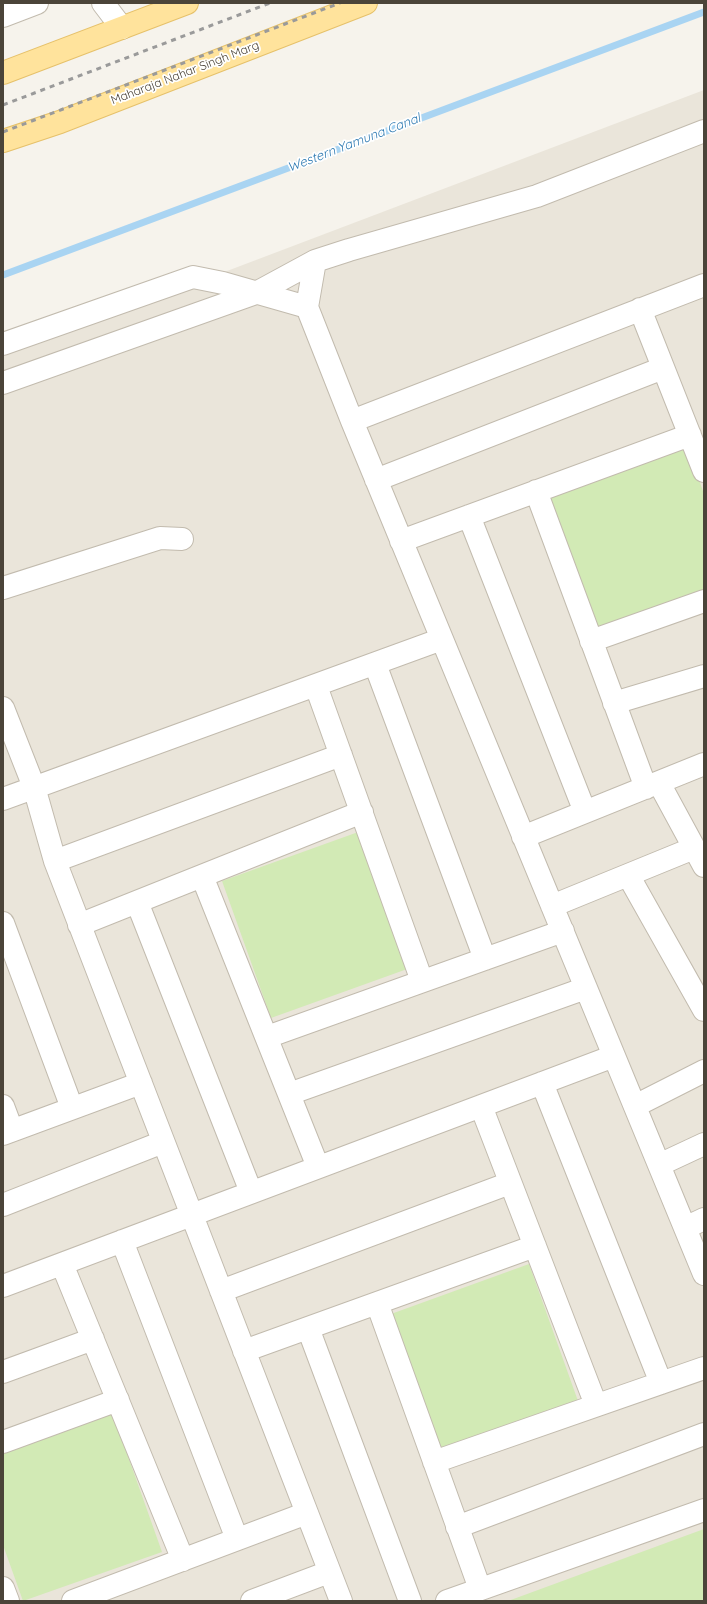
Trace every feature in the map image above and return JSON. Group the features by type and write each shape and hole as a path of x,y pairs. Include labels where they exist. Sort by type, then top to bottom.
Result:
{"main road":[{"path":"3,73 187,3"},
{"name":"Maharaja Nahar Singh Marg","path":"3,141 60,122 366,3"}],"street":[{"path":"3,16 37,3"},
{"path":"103,3 122,28"},
{"path":"3,383 256,292 315,261 537,196 704,131"},
{"path":"315,261 307,307 401,541 659,1165 695,1223 704,1274"},
{"path":"3,344 193,277 223,283 307,307"},
{"path":"352,421 704,285"},
{"path":"640,309 704,471"},
{"path":"376,480 663,368"},
{"path":"401,541 690,435"},
{"path":"536,491 614,703 652,785 701,861 628,875 552,906"},
{"path":"469,516 585,812"},
{"path":"3,588 160,538 182,539"},
{"path":"591,641 704,601"},
{"path":"3,800 34,787 316,686 442,639"},
{"path":"375,664 485,958"},
{"path":"614,703 704,676"},
{"path":"316,686 422,981"},
{"path":"3,708 34,787 55,861 79,925 341,1601"},
{"path":"55,861 341,755"},
{"path":"524,837 704,764"},
{"path":"79,925 362,812"},
{"path":"628,875 704,1010"},
{"path":"202,876 318,1167"},
{"path":"137,902 251,1192"},
{"path":"3,923 72,1108"},
{"path":"267,1037 563,931"},
{"path":"289,1094 586,988"},
{"path":"3,1286 614,1056"},
{"path":"635,1106 704,1071"},
{"path":"3,1106 8,1132 141,1083"},
{"path":"542,1083 662,1383"},
{"path":"481,1106 596,1405"},
{"path":"3,1204 163,1142"},
{"path":"659,1165 704,1144"},
{"path":"221,1291 510,1183"},
{"path":"122,1241 237,1540"},
{"path":"244,1351 535,1246"},
{"path":"62,1264 183,1560"},
{"path":"377,1303 480,1589"},
{"path":"308,1328 410,1601"},
{"path":"3,1372 93,1339"},
{"path":"434,1462 704,1368"},
{"path":"3,1442 118,1400"},
{"path":"457,1527 704,1434"},
{"path":"447,1601 704,1510"},
{"path":"73,1601 307,1513"},
{"path":"252,1601 330,1572"},
{"path":"3,1588 8,1601"}],"shaded area":[{"path":"704,90 704,1601 3,1601 3,356"}],"green space":[{"path":"687,446 704,494 704,595 597,634 547,496"},
{"path":"361,831 410,968 271,1018 222,881"},
{"path":"529,1264 578,1401 440,1451 391,1314"},
{"path":"113,1414 162,1552 23,1601 3,1545 3,1454"},
{"path":"704,1529 704,1601 508,1601"}],"waterway":[{"name":"Western Yamuna Canal","path":"3,275 704,12"}],"railway":[{"path":"3,105 270,3"},
{"path":"3,132 340,3"}]}
